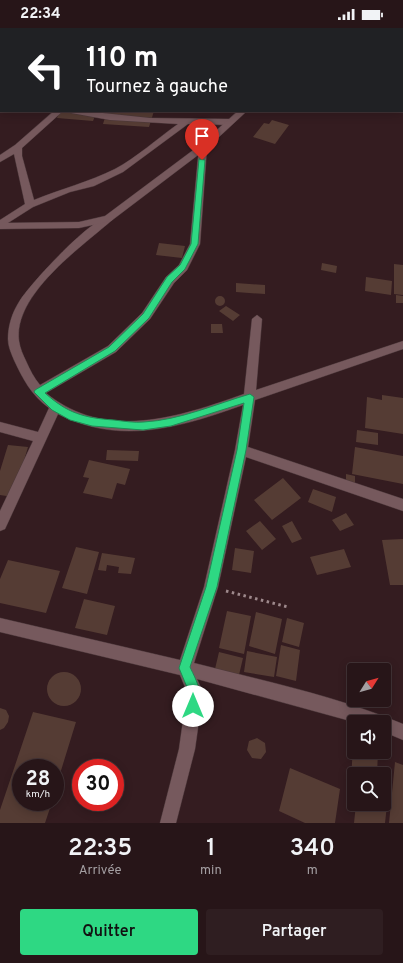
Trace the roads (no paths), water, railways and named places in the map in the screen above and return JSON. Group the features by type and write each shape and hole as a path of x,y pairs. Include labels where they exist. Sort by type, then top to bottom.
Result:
{"street":[{"path":"0,159 18,147 58,112"},
{"path":"75,112 92,116 126,119 230,122"},
{"path":"242,112 203,147 108,218 41,279 27,294 17,311 13,339 25,373 38,392 55,408 70,416 92,422 143,426 171,422 403,345"},
{"path":"0,226 30,205 67,190 91,184 120,170 187,121"},
{"path":"18,147 18,156 25,179 30,205"},
{"path":"38,392 112,349 146,316 170,280 183,267 195,244 203,147"},
{"path":"0,226 79,225 108,218"},
{"path":"168,823 187,748 195,692 184,668 211,587 241,450 250,397 258,319"},
{"path":"0,525 55,408"},
{"path":"0,427 40,438"},
{"path":"241,450 403,505"},
{"path":"0,625 184,668 298,697 356,715"},
{"path":"391,727 403,732"}]}
